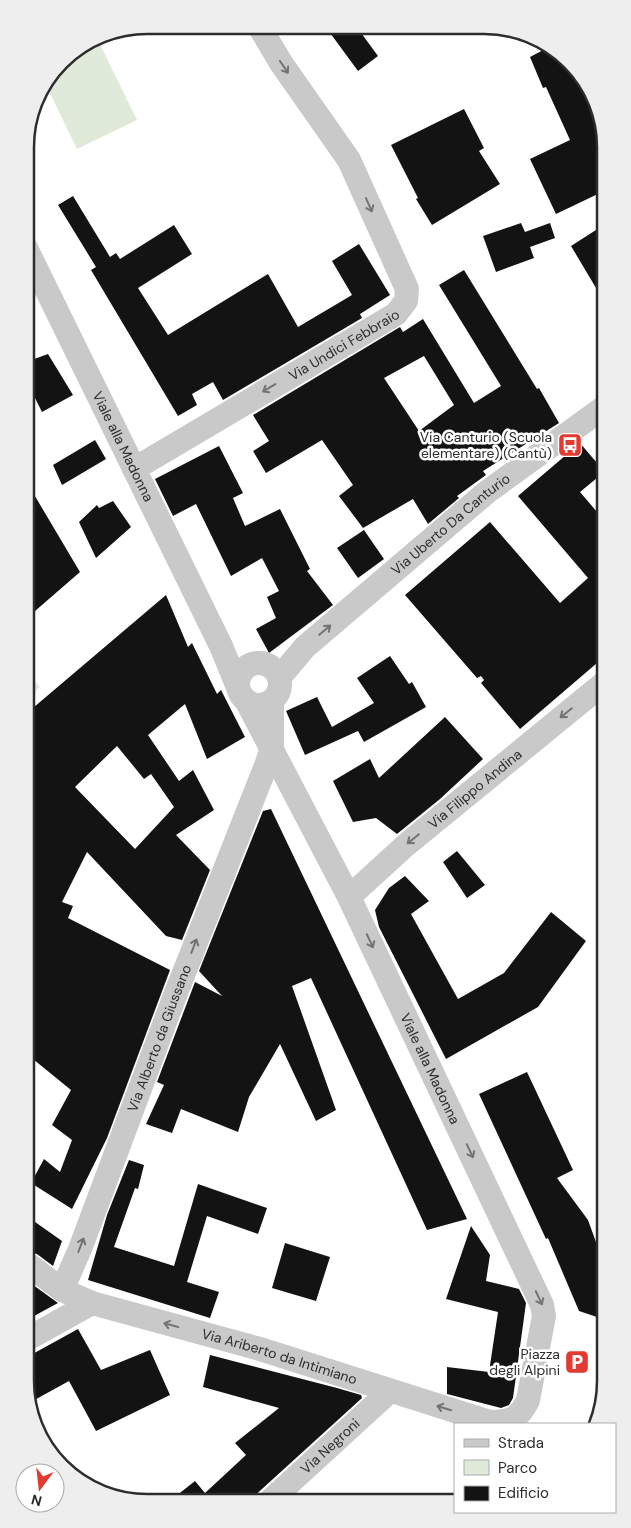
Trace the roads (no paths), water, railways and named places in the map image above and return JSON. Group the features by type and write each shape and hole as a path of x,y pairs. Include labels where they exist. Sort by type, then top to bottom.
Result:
{"street":[{"name":"Via Undici Febbraio","path":"134,469 396,314 406,302 407,289 349,160 281,63 264,34"},
{"name":"Viale alla Madonna","path":"34,264 221,646 242,694 272,747 294,794 349,897 542,1305 544,1316 528,1400 527,1417 531,1423"},
{"name":"Via Uberto Da Canturio","path":"266,668 306,647 487,492 597,412"},
{"path":"221,646 232,655 266,668 280,685 277,695 272,701 264,705 242,694 238,676 243,669 266,668"},
{"name":"Via Filippo Andina","path":"349,897 406,845 597,689"},
{"name":"Viale alla Madonna","path":"272,701 272,747"},
{"name":"Via Alberto da Giussano","path":"62,1290 80,1249 174,998 272,747"},
{"path":"256,787 274,785 294,794"},
{"name":"Via Ariberto da Intimiano","path":"34,1269 87,1306 260,1350 493,1423"},
{"path":"34,1335 87,1306"},
{"name":"Via Negroni","path":"278,1494 390,1391"},
{"name":"Viale alla Madonna","path":"493,1423 515,1419 523,1412 528,1400"}],"place":[{"name":"Via Canturio (Scuola elementare) (Cantù)","path":"570,445"},
{"name":"Piazza degli Alpini","path":"577,1362"}]}
